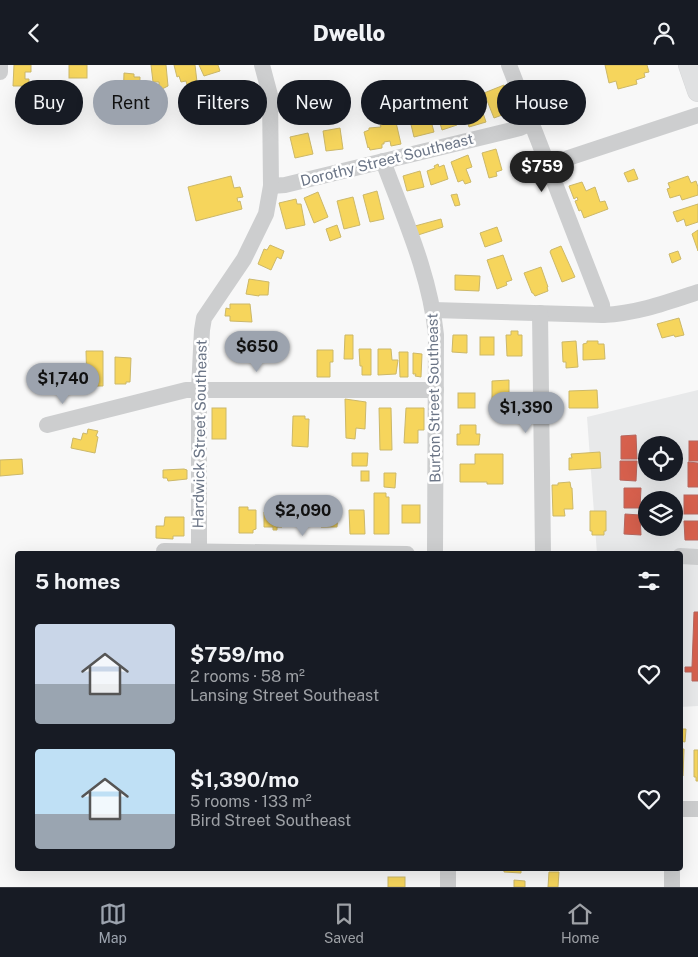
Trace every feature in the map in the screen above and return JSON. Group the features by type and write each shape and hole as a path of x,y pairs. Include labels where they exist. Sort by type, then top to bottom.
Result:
{"main road":[{"path":"689,65 698,91"}],"street":[{"path":"0,65 0,72"},
{"name":"Hardwick Street Southeast","path":"199,551 199,389 202,330 204,318 244,259 266,214 271,186 270,95 262,65"},
{"path":"509,65 515,80"},
{"path":"547,165 698,115"},
{"name":"Dorothy Street Southeast","path":"271,186 285,185 527,125"},
{"path":"532,125 602,305 603,315"},
{"name":"Burton Street Southeast","path":"384,161 425,274 433,310 436,335 435,551"},
{"path":"433,310 603,315 649,308 698,291"},
{"path":"540,313 542,551"},
{"path":"47,425 186,390 436,390"},
{"path":"683,556 698,557"},
{"path":"683,809 698,809"},
{"path":"448,871 448,887"},
{"path":"672,871 672,887"}],"shaded area":[{"path":"698,390 698,706 683,707 683,551 597,551 587,417"}],"building: Homes":[{"path":"14,65 31,65 31,72 25,72 25,79 29,80 15,80 15,86 13,86"},
{"path":"69,65 87,65 87,78 69,78"},
{"path":"151,65 166,65 167,80 153,80"},
{"path":"174,65 195,65 197,80 180,80 179,76 177,77"},
{"path":"199,65 218,65 220,71 204,76"},
{"path":"605,65 647,65 649,72 644,73 645,77 636,80 637,84 618,89 616,81 609,83"},
{"path":"124,73 140,77 140,80 124,80"},
{"path":"497,88 497,117 494,118 487,100 487,92"},
{"path":"380,125 397,125 401,144 391,146 390,141 384,142 382,148 370,150 364,132 369,130 369,128 381,127"},
{"path":"411,125 432,125 434,132 414,137"},
{"path":"440,125 457,125 442,130"},
{"path":"340,128 343,149 326,151 323,131"},
{"path":"308,133 313,154 295,158 290,137"},
{"path":"496,149 502,170 496,172 497,176 489,178 482,153"},
{"path":"468,155 472,167 466,169 471,182 465,184 463,180 458,182 451,162"},
{"path":"438,164 439,167 444,165 448,179 431,185 427,171 435,168 434,166"},
{"path":"634,169 638,179 628,182 624,173"},
{"path":"420,171 424,187 407,191 403,176"},
{"path":"231,176 234,188 240,187 243,197 237,198 242,209 196,221 188,187"},
{"path":"688,176 691,183 696,181 698,195 682,200 680,195 670,198 667,189 670,188 668,183"},
{"path":"582,182 586,191 595,187 600,202 605,201 608,209 584,218 575,201 578,200 577,197 574,199 569,186"},
{"path":"377,191 384,219 370,222 363,195"},
{"path":"318,192 328,217 314,223 304,198"},
{"path":"457,194 460,205 455,206 451,195"},
{"path":"353,197 360,225 344,229 337,201"},
{"path":"296,199 297,204 301,204 305,225 286,229 279,203"},
{"path":"698,204 698,222 686,226 684,219 677,222 673,212"},
{"path":"441,219 443,227 418,235 415,226"},
{"path":"337,225 341,237 330,241 326,229"},
{"path":"497,227 502,241 485,247 480,233"},
{"path":"698,230 698,251 692,234"},
{"path":"270,245 284,251 281,259 277,257 271,270 258,264 264,249 267,250"},
{"path":"561,246 575,277 562,282 550,252"},
{"path":"678,251 681,259 672,263 669,254"},
{"path":"503,255 512,280 506,282 507,285 497,289 487,260"},
{"path":"541,267 548,291 535,296 524,273"},
{"path":"455,275 480,276 479,291 455,290"},
{"path":"249,279 269,282 268,295 246,294"},
{"path":"230,304 250,304 252,322 230,321 230,316 225,316 226,308 230,309"},
{"path":"679,318 684,335 662,338 657,324"},
{"path":"511,331 518,331 518,335 522,335 522,356 507,356 506,335 511,335"},
{"path":"345,335 353,335 353,359 344,359"},
{"path":"453,335 467,335 467,353 452,352"},
{"path":"480,337 494,337 494,355 480,355"},
{"path":"576,341 578,367 566,368 566,362 563,362 562,342"},
{"path":"587,341 598,341 598,344 604,344 605,359 583,360 583,344 587,343"},
{"path":"359,349 371,349 371,375 362,375"},
{"path":"378,349 391,349 392,360 398,360 396,374 378,375"},
{"path":"317,350 333,350 333,362 330,362 330,377 317,377"},
{"path":"86,351 103,351 103,386 87,386"},
{"path":"399,352 408,352 408,377 400,377"},
{"path":"413,353 422,354 421,377 413,374"},
{"path":"115,357 131,358 130,382 126,382 126,384 115,384"},
{"path":"509,380 509,406 492,406 492,381"},
{"path":"597,390 598,408 569,408 569,391"},
{"path":"458,393 475,393 475,408 458,408"},
{"path":"345,399 366,402 365,429 356,428 355,439 346,438"},
{"path":"212,408 226,408 226,439 212,439"},
{"path":"379,408 391,408 392,450 380,450"},
{"path":"406,408 424,408 424,430 418,430 418,443 404,443"},
{"path":"293,416 305,416 305,419 309,419 308,447 292,446"},
{"path":"460,425 476,425 476,434 480,434 479,445 457,445 457,434 460,434"},
{"path":"88,429 98,431 95,453 71,448 73,438 81,440 83,433 87,434"},
{"path":"600,452 601,468 569,470 571,454"},
{"path":"352,453 368,453 367,466 352,466"},
{"path":"475,454 503,454 503,484 460,482 460,464 475,464"},
{"path":"22,459 23,474 0,476 0,460"},
{"path":"163,470 187,470 187,479 168,481 167,478 163,478"},
{"path":"361,471 369,471 369,481 361,481"},
{"path":"384,473 396,473 395,488 384,487"},
{"path":"570,482 573,509 564,509 565,516 553,516 552,485"},
{"path":"374,493 386,493 386,497 389,497 389,534 374,534"},
{"path":"293,499 307,500 307,525 292,524"},
{"path":"402,505 420,505 420,523 402,523"},
{"path":"272,506 279,506 279,512 282,512 282,527 277,527 277,530 273,530 273,527 264,527 264,512 272,512"},
{"path":"239,507 248,507 248,510 256,510 256,529 253,530 253,533 239,533"},
{"path":"349,510 364,510 365,534 350,534"},
{"path":"321,511 338,511 337,527 321,527"},
{"path":"590,511 606,511 606,531 604,531 604,535 592,535 592,531 590,531"},
{"path":"165,517 184,517 184,536 173,536 173,539 156,538 156,526 164,526"},
{"path":"683,729 686,729 685,742 683,742"},
{"path":"694,750 698,750 698,781 694,777"},
{"path":"521,871 521,873 504,872"},
{"path":"549,872 559,872 558,887 548,887"},
{"path":"388,877 405,877 405,887 388,887"},
{"path":"514,880 525,881 525,887 514,887"}],"building: Shops":[{"path":"636,435 637,459 621,459 621,436"},
{"path":"689,441 698,441 698,461 689,461"},
{"path":"620,461 637,461 636,481 620,480"},
{"path":"688,462 698,463 698,487 688,487"},
{"path":"624,488 641,488 641,491 638,491 638,508 624,508"},
{"path":"684,495 698,495 698,514 684,514"},
{"path":"625,514 638,515 638,535 624,534"},
{"path":"684,521 698,521 698,540 685,540"},
{"path":"694,612 698,612 698,681 692,681 692,672 685,672 685,667 692,667"}]}
